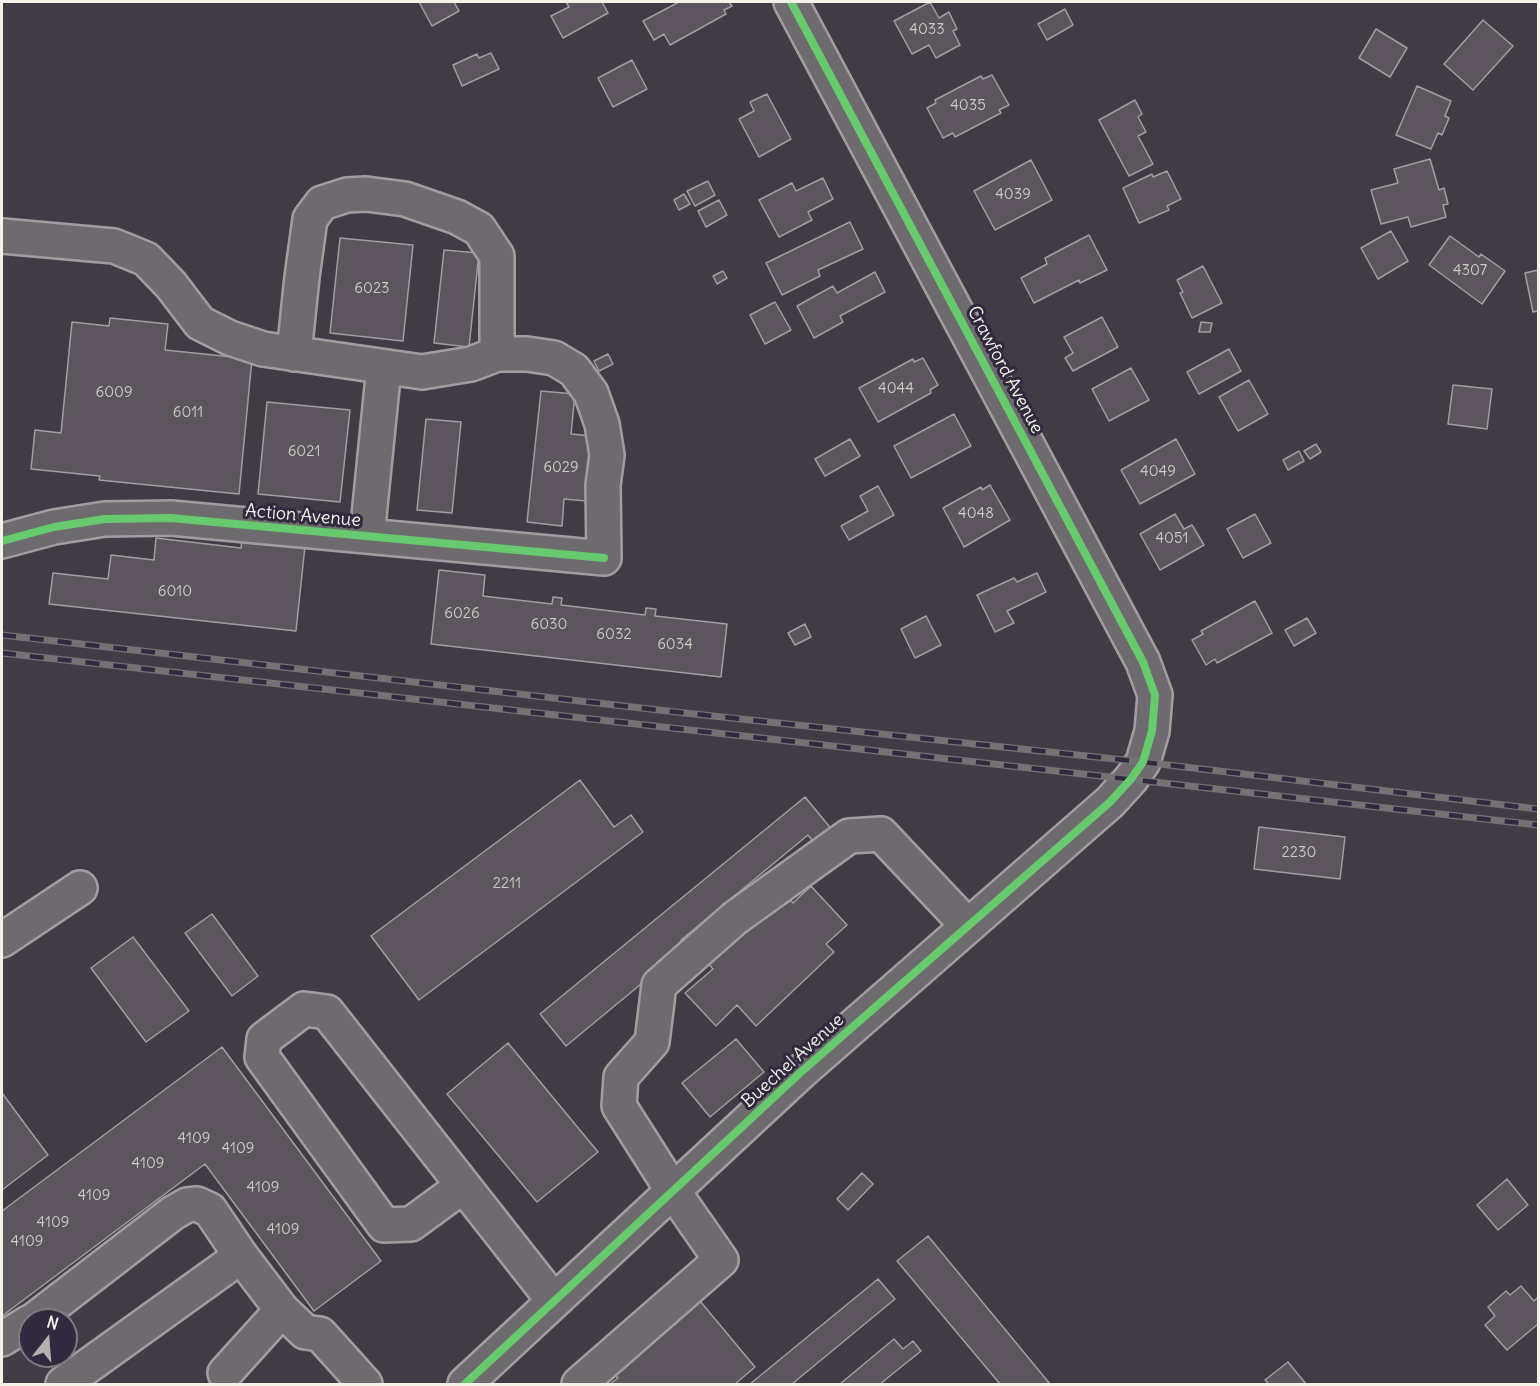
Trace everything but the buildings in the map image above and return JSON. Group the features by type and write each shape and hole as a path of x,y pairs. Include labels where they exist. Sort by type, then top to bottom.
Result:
{"street":[{"name":"Crawford Avenue","path":"791,2 1143,662 1155,695 1152,731 1143,762"},
{"path":"2,236 114,246 146,259 171,285 200,323 230,338 263,350 422,372 471,364 497,354 497,256 479,229 457,217 405,199 366,194 347,195 322,203 310,219 294,354"},
{"name":"Action Avenue","path":"2,541 54,527 105,519 171,518 604,558 603,485 607,455 602,424 591,393 574,370 554,358 527,354 497,354"},
{"path":"367,536 384,367"},
{"name":"Buechel Avenue","path":"465,1384 801,1072 1110,802 1143,762"},
{"path":"579,1384 721,1260 673,1191 619,1106 621,1077 652,1042 659,985 735,918 849,836 881,834 968,926"},
{"path":"2,940 80,888"},
{"path":"463,1186 411,1224 384,1225 262,1056 264,1039 304,1009 327,1012 554,1301"},
{"path":"49,1308 172,1213 187,1205 197,1204 210,1209 241,1256 282,1310 305,1332 320,1334 365,1384"},
{"path":"63,1384 241,1256"},
{"path":"229,1381 282,1310"},
{"path":"2,1339 18,1329"}],"railway":[{"path":"2,635 685,713 1143,762 1538,809"},
{"path":"2,653 1538,825"}],"cycle path":[{"path":"465,1384 801,1072 1110,802 1143,762 1152,731 1155,695 1143,662 791,2"},
{"path":"2,541 54,527 105,519 171,518 604,558"}]}
